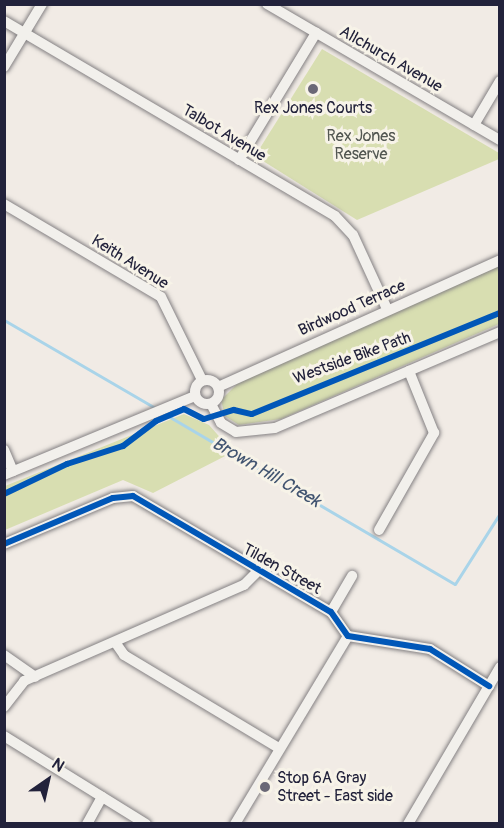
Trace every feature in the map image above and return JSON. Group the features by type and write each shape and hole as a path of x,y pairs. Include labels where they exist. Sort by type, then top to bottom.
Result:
{"street":[{"path":"4,67 42,4"},
{"name":"Allchurch Avenue","path":"267,4 500,140"},
{"name":"Talbot Avenue","path":"4,21 345,224 387,309"},
{"path":"239,160 316,33"},
{"path":"474,125 500,81"},
{"name":"Keith Avenue","path":"4,204 160,297 202,380"},
{"name":"Birdwood Terrace","path":"218,387 500,260"},
{"path":"195,396 211,404 228,428 258,432 500,332"},
{"path":"379,530 434,433 409,370"},
{"path":"4,450 9,473 195,396 202,380 218,387 211,404"},
{"name":"Tilden Street","path":"4,544 123,495 150,505 257,572 331,612 348,636"},
{"path":"4,706 29,679 244,585 257,572"},
{"path":"331,612 352,576"},
{"path":"235,824 348,636 430,649 489,686"},
{"path":"115,642 124,655 279,748"},
{"path":"4,655 29,679"},
{"path":"408,824 500,667"},
{"path":"4,736 146,824"},
{"path":"87,824 102,797"}],"green space":[{"name":"Rex Jones Reserve","path":"322,49 499,153 499,159 357,220 255,156"},
{"path":"499,266 499,324 281,419 239,425 225,416 221,400 240,381"},
{"path":"184,414 209,425 233,452 153,493 123,480 5,530 5,486"}],"waterway":[{"name":"Brown Hill Creek","path":"4,320 155,408"},
{"name":"Brown Hill Creek","path":"163,413 455,584 500,513"}],"cycle path":[{"name":"Westside Bike Path","path":"4,494 67,464 123,446 156,421 184,409 204,419 234,410 252,414 500,313"},
{"path":"4,544 113,498 133,496 331,612 348,636 430,649 489,686"}],"place":[{"name":"Rex Jones Courts","path":"313,89"},
{"name":"Stop 6A Gray Street - East side","path":"265,787"}]}
